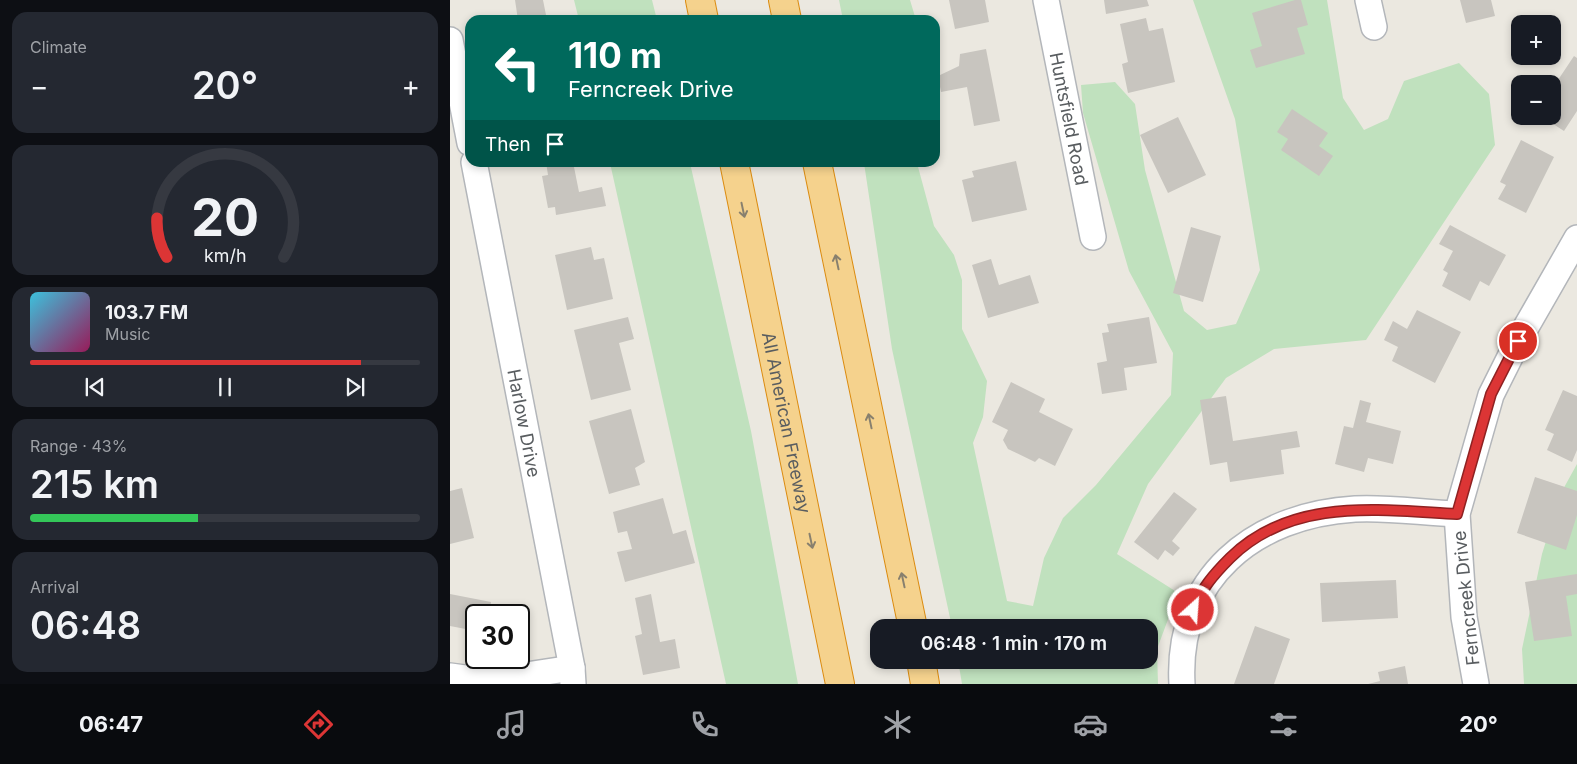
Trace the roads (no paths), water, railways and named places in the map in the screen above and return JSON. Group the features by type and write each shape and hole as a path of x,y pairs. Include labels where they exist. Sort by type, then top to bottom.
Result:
{"highway":[{"path":"700,0 703,15"},
{"path":"783,0 786,15"},
{"name":"All American Freeway","path":"735,167 840,684"},
{"path":"818,167 911,619"},
{"path":"922,669 925,684"}],"street":[{"name":"Huntsfield Road","path":"1046,0 1093,237"},
{"path":"1368,0 1374,27"},
{"path":"450,40 465,117"},
{"name":"Harlow Drive","path":"475,167 572,676"},
{"name":"Ferncreek Drive","path":"1476,684 1464,617 1457,514 1491,394 1518,341 1577,238"},
{"path":"1182,684 1184,636 1198,598 1213,575 1244,544 1276,526 1312,515 1355,509 1457,514"},
{"path":"450,676 488,681 572,676"}]}
